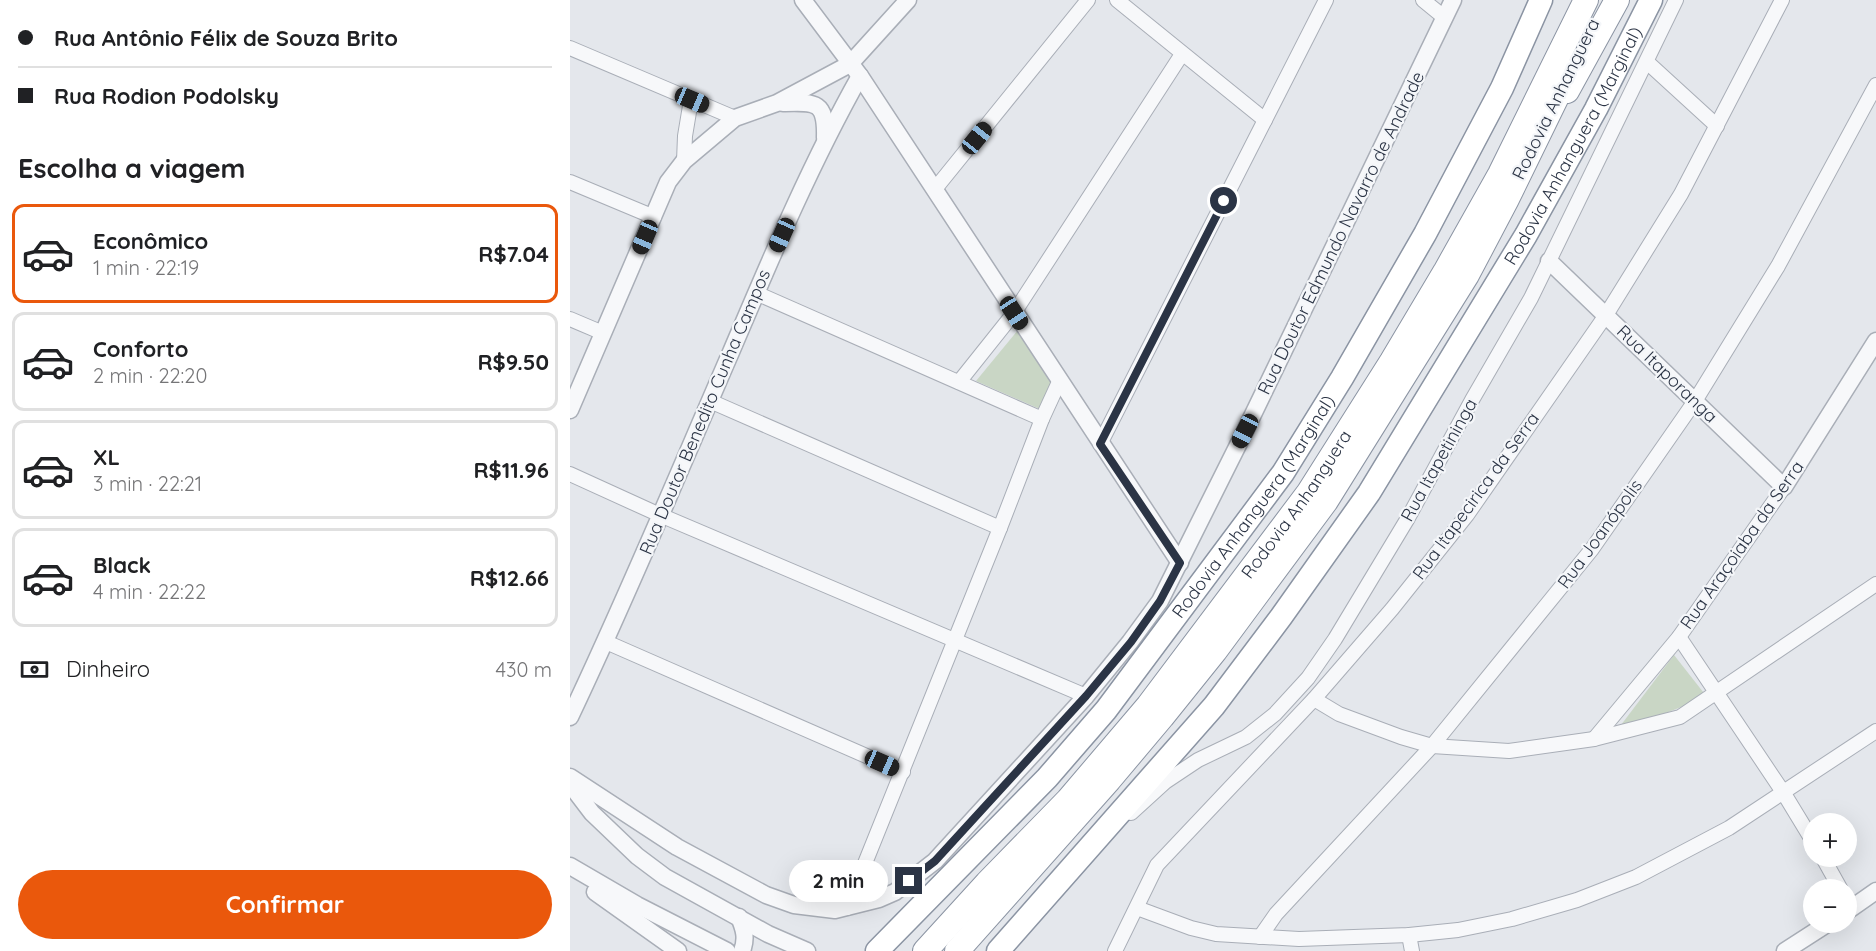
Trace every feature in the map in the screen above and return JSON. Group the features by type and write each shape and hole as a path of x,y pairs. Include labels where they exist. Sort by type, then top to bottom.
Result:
{"highway":[{"name":"Rodovia Anhanguera (Marginal)","path":"881,948 1047,778 1107,710 1283,473 1342,378 1425,234 1502,88 1541,0"},
{"name":"Rodovia Anhanguera","path":"925,951 1068,800 1148,706 1310,492 1451,262 1500,174 1586,0"},
{"name":"Rodovia Anhanguera","path":"957,951 1162,717 1215,651 1326,501 1467,275 1506,201 1604,0"},
{"path":"1506,201 1617,0"},
{"name":"Rodovia Anhanguera (Marginal)","path":"998,951 1214,706 1281,617 1369,493 1526,235 1596,109 1651,0"},
{"path":"913,951 987,883"}],"street":[{"path":"803,0 855,70 935,189 1059,382 1180,563"},
{"path":"570,410 668,182 684,161 735,118 777,103 823,79 855,70 908,0"},
{"path":"935,189 1088,0"},
{"path":"1117,0 1265,120"},
{"path":"1423,0 1445,18"},
{"name":"Rua Doutor Edmundo Navarro de Andrade","path":"570,777 676,847 765,895 794,905 814,908 847,908 879,899 895,892 929,866 1086,696 1131,642 1154,609 1180,563 1245,431 1453,0"},
{"name":"Rua Itapetininga","path":"1101,836 1149,798 1165,782 1198,760 1246,737 1275,714 1308,678 1335,639 1408,518 1531,298 1676,0"},
{"name":"Rua Itapecirica da Serra","path":"1115,951 1157,865 1314,699 1392,609 1467,514 1606,315 1681,194 1782,0"},
{"path":"1100,444 1265,120 1321,2"},
{"path":"570,48 735,118"},
{"path":"959,382 1014,313 1182,54"},
{"path":"1647,62 1718,126"},
{"name":"Rua Doutor Benedito Cunha Campos","path":"570,717 606,642 756,293 825,139 843,105 855,70"},
{"path":"823,79 817,98 824,115 825,139"},
{"name":"Rua Joanópolis","path":"1260,937 1276,914 1432,746 1592,549 1695,401 1778,266 1870,107 1876,85"},
{"path":"684,161 685,136 692,100"},
{"path":"777,103 806,102 832,108 843,105"},
{"path":"570,182 654,217"},
{"name":"Rua Itaporanga","path":"1549,261 1784,487"},
{"path":"756,293 1042,419"},
{"path":"570,319 603,333"},
{"name":"Rua Araçoiaba da Serra","path":"1594,739 1679,637 1784,487 1876,341"},
{"path":"847,908 1042,419 1059,382"},
{"path":"710,401 1000,528"},
{"path":"570,474 660,515 1086,696"},
{"path":"1314,699 1339,714 1432,746 1509,751 1594,739 1680,717 1876,584"},
{"path":"1679,637 1803,825"},
{"path":"606,642 903,772"},
{"path":"1137,908 1191,928 1215,934 1260,937 1344,939 1409,935 1458,930 1512,918 1577,900 1636,877 1729,828 1876,731"},
{"path":"570,784 592,813 638,856 665,877 768,934 807,951"},
{"path":"570,867 582,882 678,951"},
{"path":"570,867 637,905 727,951"},
{"path":"1857,901 1876,891"},
{"path":"739,917 744,927 746,942 742,951"},
{"path":"1785,951 1813,933"},
{"path":"1409,935 1412,951"}],"green space":[{"path":"1018,330 1053,382 1042,410 976,381"},
{"path":"1674,655 1707,697 1658,716 1621,725"}],"route":[{"path":"909,881 935,861 1086,696 1131,642 1160,601 1180,563 1100,444 1224,201"}]}
